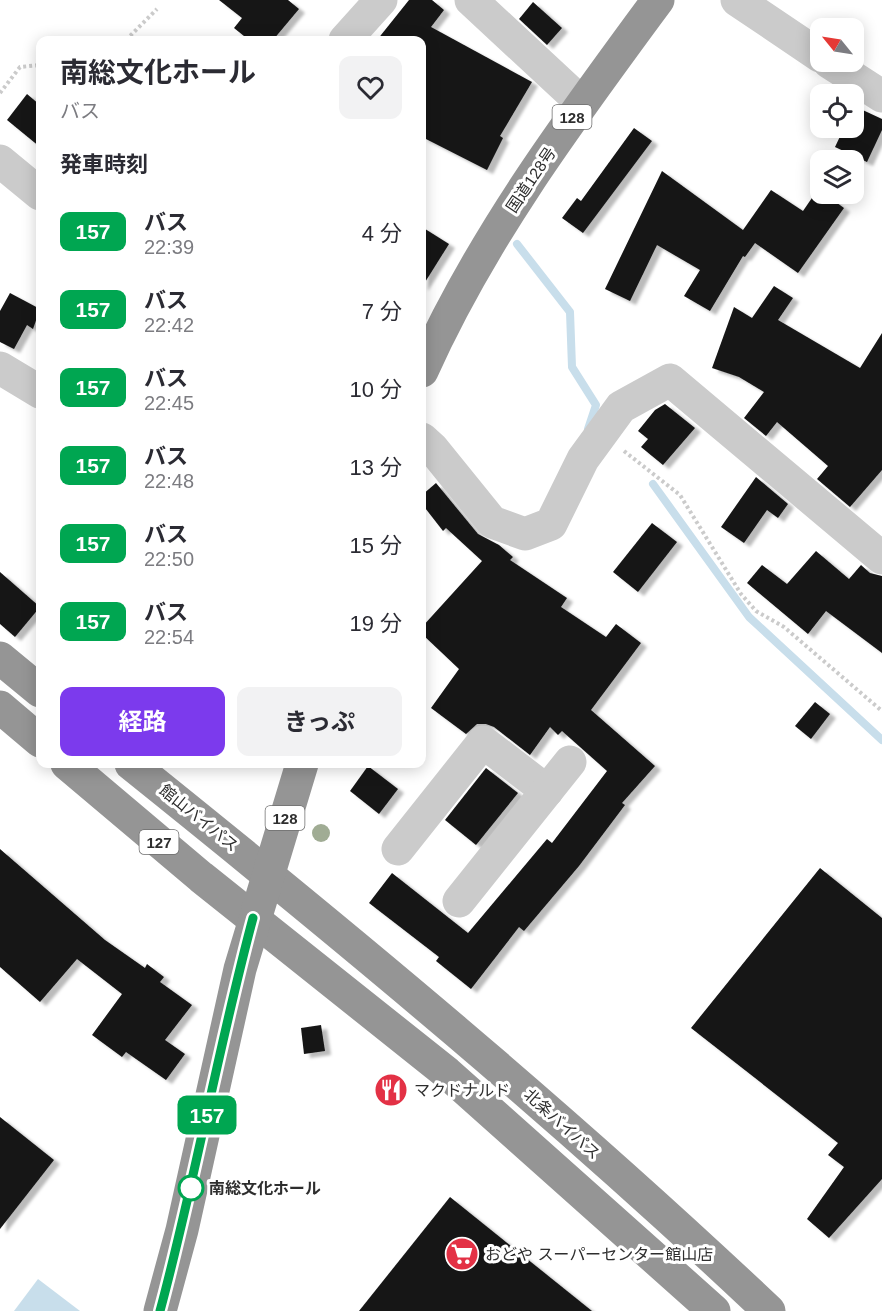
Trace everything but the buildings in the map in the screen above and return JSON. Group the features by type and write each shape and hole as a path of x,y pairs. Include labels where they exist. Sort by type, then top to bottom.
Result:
{"highway":[{"name":"国道128号","path":"426,349 513,205 582,103 658,0"},
{"path":"0,658 36,688"},
{"path":"0,707 36,738"},
{"name":"127","path":"72,768 253,918"},
{"name":"館山バイパス","path":"136,768 267,872"},
{"name":"128","path":"160,1311 182,1230 225,1028 253,918 301,768"},
{"name":"北条バイパス","path":"267,872 474,1046 769,1311"},
{"path":"253,918 447,1073 714,1311"}],"street":[{"path":"349,36 381,0"},
{"path":"471,0 582,103"},
{"path":"737,0 810,49"},
{"path":"845,72 882,96"},
{"path":"0,161 36,191"},
{"path":"0,368 36,390"},
{"path":"426,442 434,449 492,522 525,534 551,524 583,459 621,407 670,380 882,558"},
{"path":"398,849 483,742 547,791"},
{"path":"459,901 570,762"}],"path":[{"path":"130,36 157,9"},
{"path":"0,93 20,67 36,66"},
{"path":"601,434 652,471 680,495 736,586 756,611 784,627 882,711"}],"water":[{"path":"38,1279 80,1311 14,1311"}],"waterway":[{"path":"517,244 570,312 572,367 596,405 588,429"},
{"path":"653,484 749,617 882,740"}],"bus line":[{"name":"157","path":"160,1311 182,1230 225,1028 253,918"}],"place":[{"name":"マクドナルド","path":"391,1090"},
{"name":"南総文化ホール","path":"191,1188"},
{"name":"おどや スーパーセンター館山店","path":"462,1254"}]}
